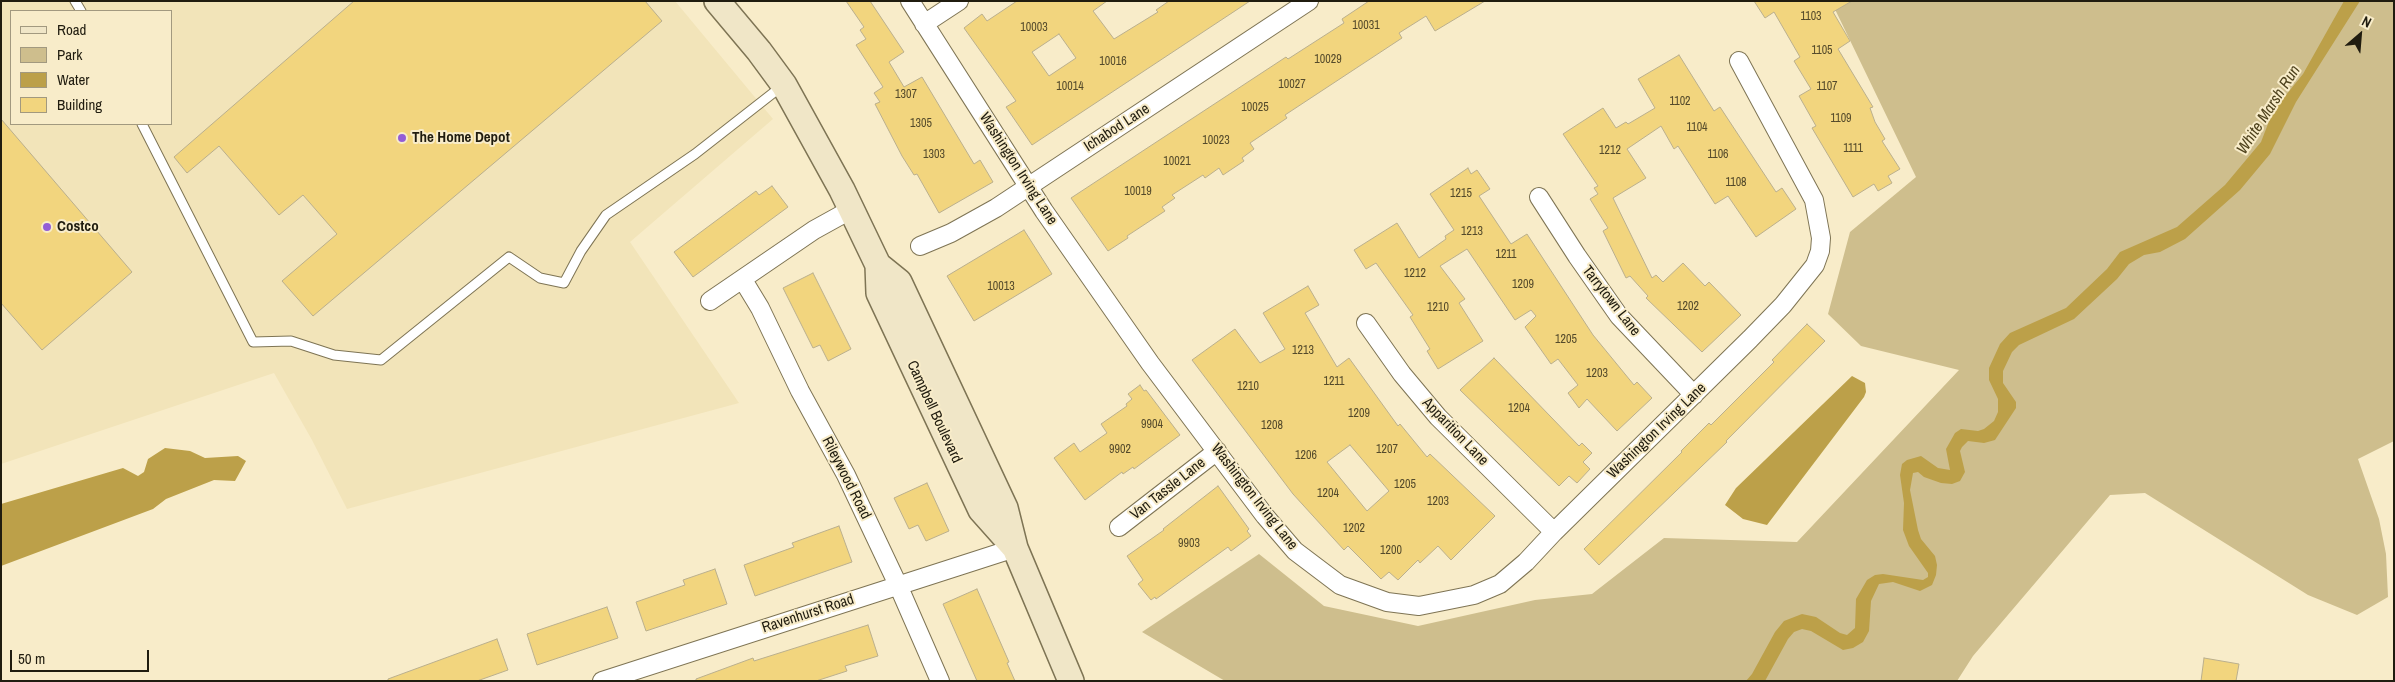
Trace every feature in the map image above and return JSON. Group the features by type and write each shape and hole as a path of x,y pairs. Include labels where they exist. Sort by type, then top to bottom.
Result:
{"street":[{"name":"Campbell Boulevard","path":"717,1 759,51 784,85 852,209 878,265 899,282 1005,508 1015,548 1072,681"},
{"name":"Washington Irving Lane","path":"910,1 1044,211 1150,363 1266,516 1295,551 1340,585 1387,602 1418,606 1474,595 1500,584 1526,562 1554,532 1694,395 1788,298 1815,265 1820,251 1820,222 1814,200 1739,62"},
{"path":"924,24 959,1"},
{"name":"Ichabod Lane","path":"920,246 966,225 1029,186 1309,1"},
{"name":"Tarrytown Lane","path":"1539,196 1576,256 1619,316 1694,395"},
{"path":"710,301 814,230 852,209"},
{"name":"Rileywood Road","path":"743,280 760,308 800,391 846,475 898,585 940,681"},
{"name":"Apparition Lane","path":"1366,323 1402,374 1438,417 1554,532"},
{"name":"Van Tassle Lane","path":"1119,527 1217,451"},
{"name":"Ravenhurst Road","path":"602,681 1015,548"}],"lane":[{"path":"143,125 252,342 291,342 334,355 381,360 509,257 540,278 564,283 582,251 606,215 694,154 784,85"}],"shaded area":[{"path":"1,1 675,1 773,119 630,242 739,403 347,509 312,440 274,373 1,464"}],"green space":[{"path":"1831,1 2394,1 2394,441 2358,459 2379,519 2386,554 2388,597 2357,615 2308,595 2145,493 2110,495 1973,656 1957,681 1225,681 1142,632 1259,554 1324,606 1418,626 1535,600 1592,594 1664,538 1797,542 1959,370 1861,346 1828,314 1850,232 1916,177"}],"water":[{"name":"White Marsh Run","path":"2344,1 2360,1 2296,102 2270,154 2240,190 2185,239 2160,252 2144,255 2129,264 2117,279 2074,319 2019,345 2012,352 2003,371 2003,383 2016,402 2016,408 1995,440 1984,443 1968,441 1962,447 1960,451 1965,472 1960,481 1952,484 1941,483 1924,477 1918,472 1913,473 1910,490 1918,530 1921,539 1935,556 1937,565 1932,585 1920,591 1893,582 1879,584 1871,601 1869,631 1863,642 1853,648 1843,650 1811,631 1802,629 1794,632 1788,639 1765,681 1746,681 1752,674 1775,632 1784,621 1802,614 1816,617 1840,633 1847,635 1855,628 1856,599 1867,580 1875,575 1883,574 1923,580 1928,577 1928,573 1909,546 1903,530 1904,503 1900,475 1902,464 1907,460 1921,456 1938,468 1950,470 1946,449 1955,433 1961,429 1978,431 1984,429 1994,421 1998,412 1998,399 1989,380 1989,368 2000,344 2010,333 2066,308 2107,269 2120,252 2177,227 2225,185 2261,142 2273,111 2303,74"},
{"path":"1852,376 1865,383 1866,392 1864,397 1767,525 1743,519 1725,505 1736,488"},
{"path":"165,448 190,451 205,458 238,456 246,461 235,481 214,480 166,499 153,509 1,566 1,504 123,468 138,476 144,472 148,459"}],"building":[{"name":"The Home Depot","path":"354,1 645,1 662,21 313,316 282,281 337,234 303,195 279,215 219,146 187,173 174,157"},
{"path":"846,1 870,1 904,52 889,62 904,87 922,77 974,164 980,160 993,182 939,213 917,174 914,175 902,156 875,104 880,102 874,93 883,87 856,45 866,39 860,30 864,27"},
{"path":"1017,1 1107,1 1093,11 1114,39 1158,12 1156,10 1169,1 1250,1 1032,145 1006,107 1016,101 964,28 982,14 987,21","holes":["1059,34 1076,58 1049,76 1032,52"]},
{"path":"1369,1 1485,1 1435,31 1426,16 1399,33 1402,38 1285,115 1287,118 1250,143 1254,149 1242,158 1244,161 1223,175 1219,168 1205,178 1203,175 1172,195 1175,198 1162,207 1165,211 1108,251 1071,198 1286,57 1288,59 1344,23 1342,19"},
{"path":"1754,1 1852,1 1833,12 1850,41 1838,49 1873,107 1870,108 1875,122 1885,139 1882,141 1900,169 1888,176 1892,183 1878,191 1874,184 1853,197 1812,128 1816,126 1799,96 1811,89 1794,61 1800,57 1774,12 1765,18"},
{"path":"1679,55 1714,111 1720,107 1776,192 1782,188 1796,209 1756,237 1728,196 1715,204 1678,146 1674,149 1661,126 1627,149 1646,178 1613,198 1652,278 1656,275 1663,282 1683,263 1705,286 1709,282 1741,315 1702,352 1646,298 1648,296 1630,276 1626,278 1603,231 1608,228 1590,199 1598,194 1594,188 1598,186 1563,134 1603,108 1616,128 1626,122 1628,124 1655,108 1638,79"},
{"name":"Costco","path":"1,119 132,272 42,350 1,303"},
{"path":"1468,168 1471,174 1477,170 1490,189 1479,196 1511,244 1527,234 1593,335 1634,385 1637,382 1652,398 1617,431 1587,399 1579,408 1568,393 1578,385 1558,359 1551,364 1525,327 1536,316 1531,310 1515,320 1467,249 1440,266 1465,299 1459,303 1483,341 1438,369 1427,351 1430,349 1410,317 1413,315 1376,263 1366,269 1354,250 1397,223 1419,258 1446,239 1445,236 1454,230 1430,194"},
{"path":"772,186 788,207 693,277 674,252 756,191 759,195"},
{"path":"1024,230 1052,274 974,321 947,276"},
{"path":"813,273 851,349 828,361 820,345 813,348 783,288"},
{"path":"1308,286 1319,305 1305,313 1337,367 1349,358 1398,426 1400,424 1427,457 1430,454 1495,516 1451,560 1438,546 1420,563 1418,560 1398,580 1389,572 1381,579 1348,546 1344,550 1293,494 1192,360 1235,329 1260,363 1285,349 1263,313","holes":["1350,445 1389,491 1367,511 1327,462"]},
{"path":"1807,324 1825,341 1727,442 1599,565 1584,549 1709,423 1711,425 1774,362 1772,360"},
{"path":"1494,358 1579,446 1582,443 1592,453 1583,462 1590,469 1577,483 1569,476 1559,486 1460,390"},
{"path":"1140,385 1144,391 1146,390 1180,435 1134,469 1133,467 1123,474 1122,472 1085,500 1054,458 1074,443 1080,452 1107,433 1101,424 1127,406 1126,404 1132,399 1128,394"},
{"path":"927,483 949,531 926,541 918,525 909,529 894,498"},
{"path":"1218,486 1249,529 1247,531 1251,536 1231,551 1228,547 1156,599 1155,597 1151,600 1138,584 1143,580 1127,556 1164,530"},
{"path":"839,526 852,562 755,596 744,565 794,547 792,543"},
{"path":"715,569 727,604 646,631 636,602 685,585 683,580"},
{"path":"977,589 1009,662 1007,663 1015,681 977,681 943,604"},
{"path":"607,607 618,638 537,665 527,634"},
{"path":"868,625 878,656 845,666 847,671 816,681 696,681 696,679 753,658 754,661"},
{"path":"497,639 508,670 477,681 388,681 388,679"},
{"path":"2204,658 2239,664 2236,681 2201,681"}],"place":[{"name":"The Home Depot","path":"402,138"},
{"name":"Costco","path":"47,227"}]}
